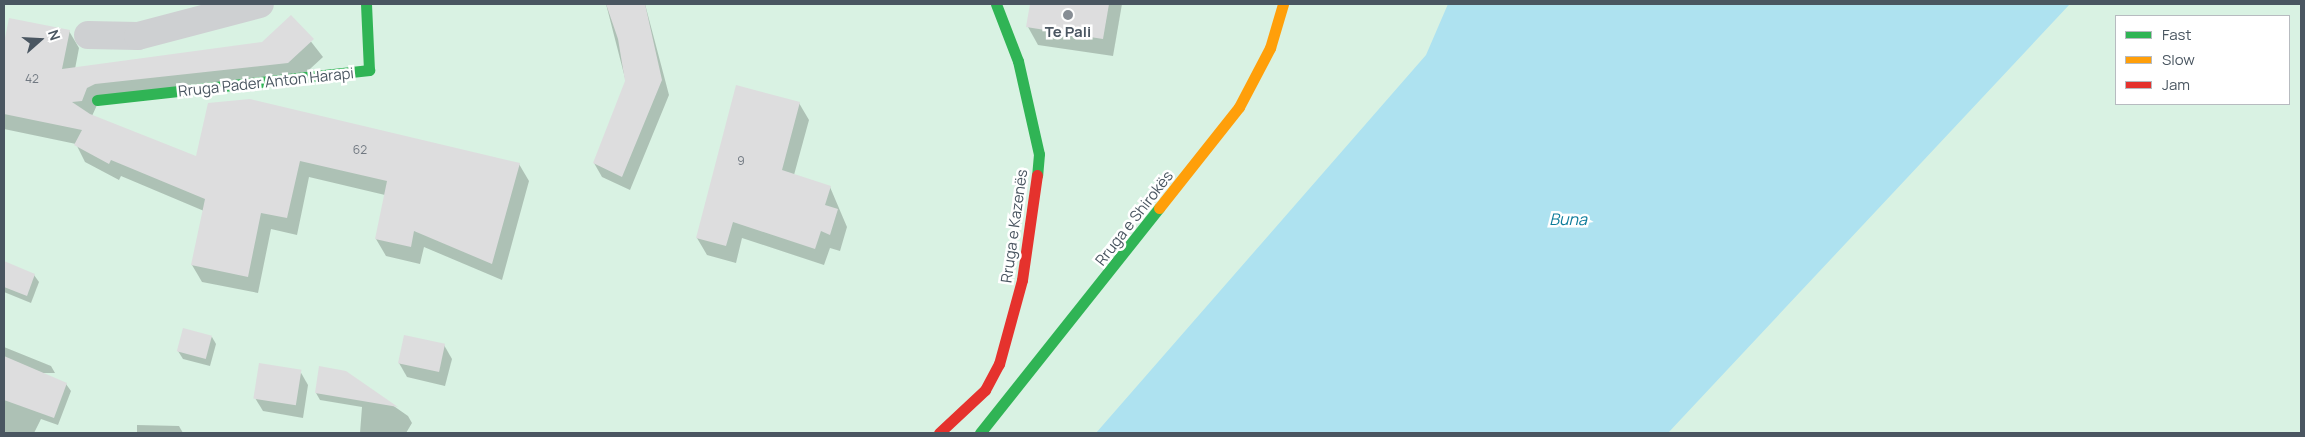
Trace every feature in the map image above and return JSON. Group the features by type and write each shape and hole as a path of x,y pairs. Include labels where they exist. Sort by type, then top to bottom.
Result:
{"street":[{"path":"88,35 138,36 260,4"},
{"name":"Rruga Pader Anton Harapi","path":"96,100 369,70 366,4"},
{"name":"Rruga e Kazenës","path":"939,433 985,390 1000,364 1022,280 1033,214 1039,154 1018,61 996,4"},
{"name":"Rruga e Shirokës","path":"980,433 1239,107 1270,48 1283,4"}],"green space":[{"path":"4,4 2301,4 2301,433 4,433"}],"water":[{"name":"Buna","path":"1448,4 2070,4 1668,433 1096,433 1426,55"}],"building":[{"path":"606,4 645,4 662,80 622,177 593,163 625,81 618,39"},
{"name":"Te Pali","path":"1030,4 1109,4 1103,39 1026,27"},
{"path":"291,15 314,39 288,63 95,84 87,88 82,101 72,102 90,114 196,156 208,103 250,99 520,163 492,264 414,231 411,247 375,239 387,181 300,161 287,218 261,213 248,277 191,265 205,199 111,160 109,164 74,145 82,130 4,114 4,43 9,18 70,30 62,69 262,42"},
{"path":"736,85 800,102 782,170 831,186 825,205 838,209 830,235 821,231 815,249 733,222 726,246 696,238"},
{"path":"4,261 35,274 27,296 4,287"},
{"path":"183,328 212,336 206,359 177,351"},
{"path":"404,335 445,344 439,372 398,363"},
{"path":"4,356 67,383 54,418 4,400"},
{"path":"259,363 301,370 296,405 253,399"},
{"path":"319,366 346,371 398,407 315,393"}],"traffic: fast":[{"path":"97,100 369,70 366,4"},
{"path":"996,4 1018,61 1039,154 1037,175"},
{"path":"980,433 1159,208"}],"traffic: slow":[{"path":"1159,208 1239,107 1270,48 1283,4"}],"traffic: jam":[{"path":"939,433 985,390 999,364 1022,280 1037,175"}],"place":[{"name":"Te Pali","path":"1068,15"}]}
